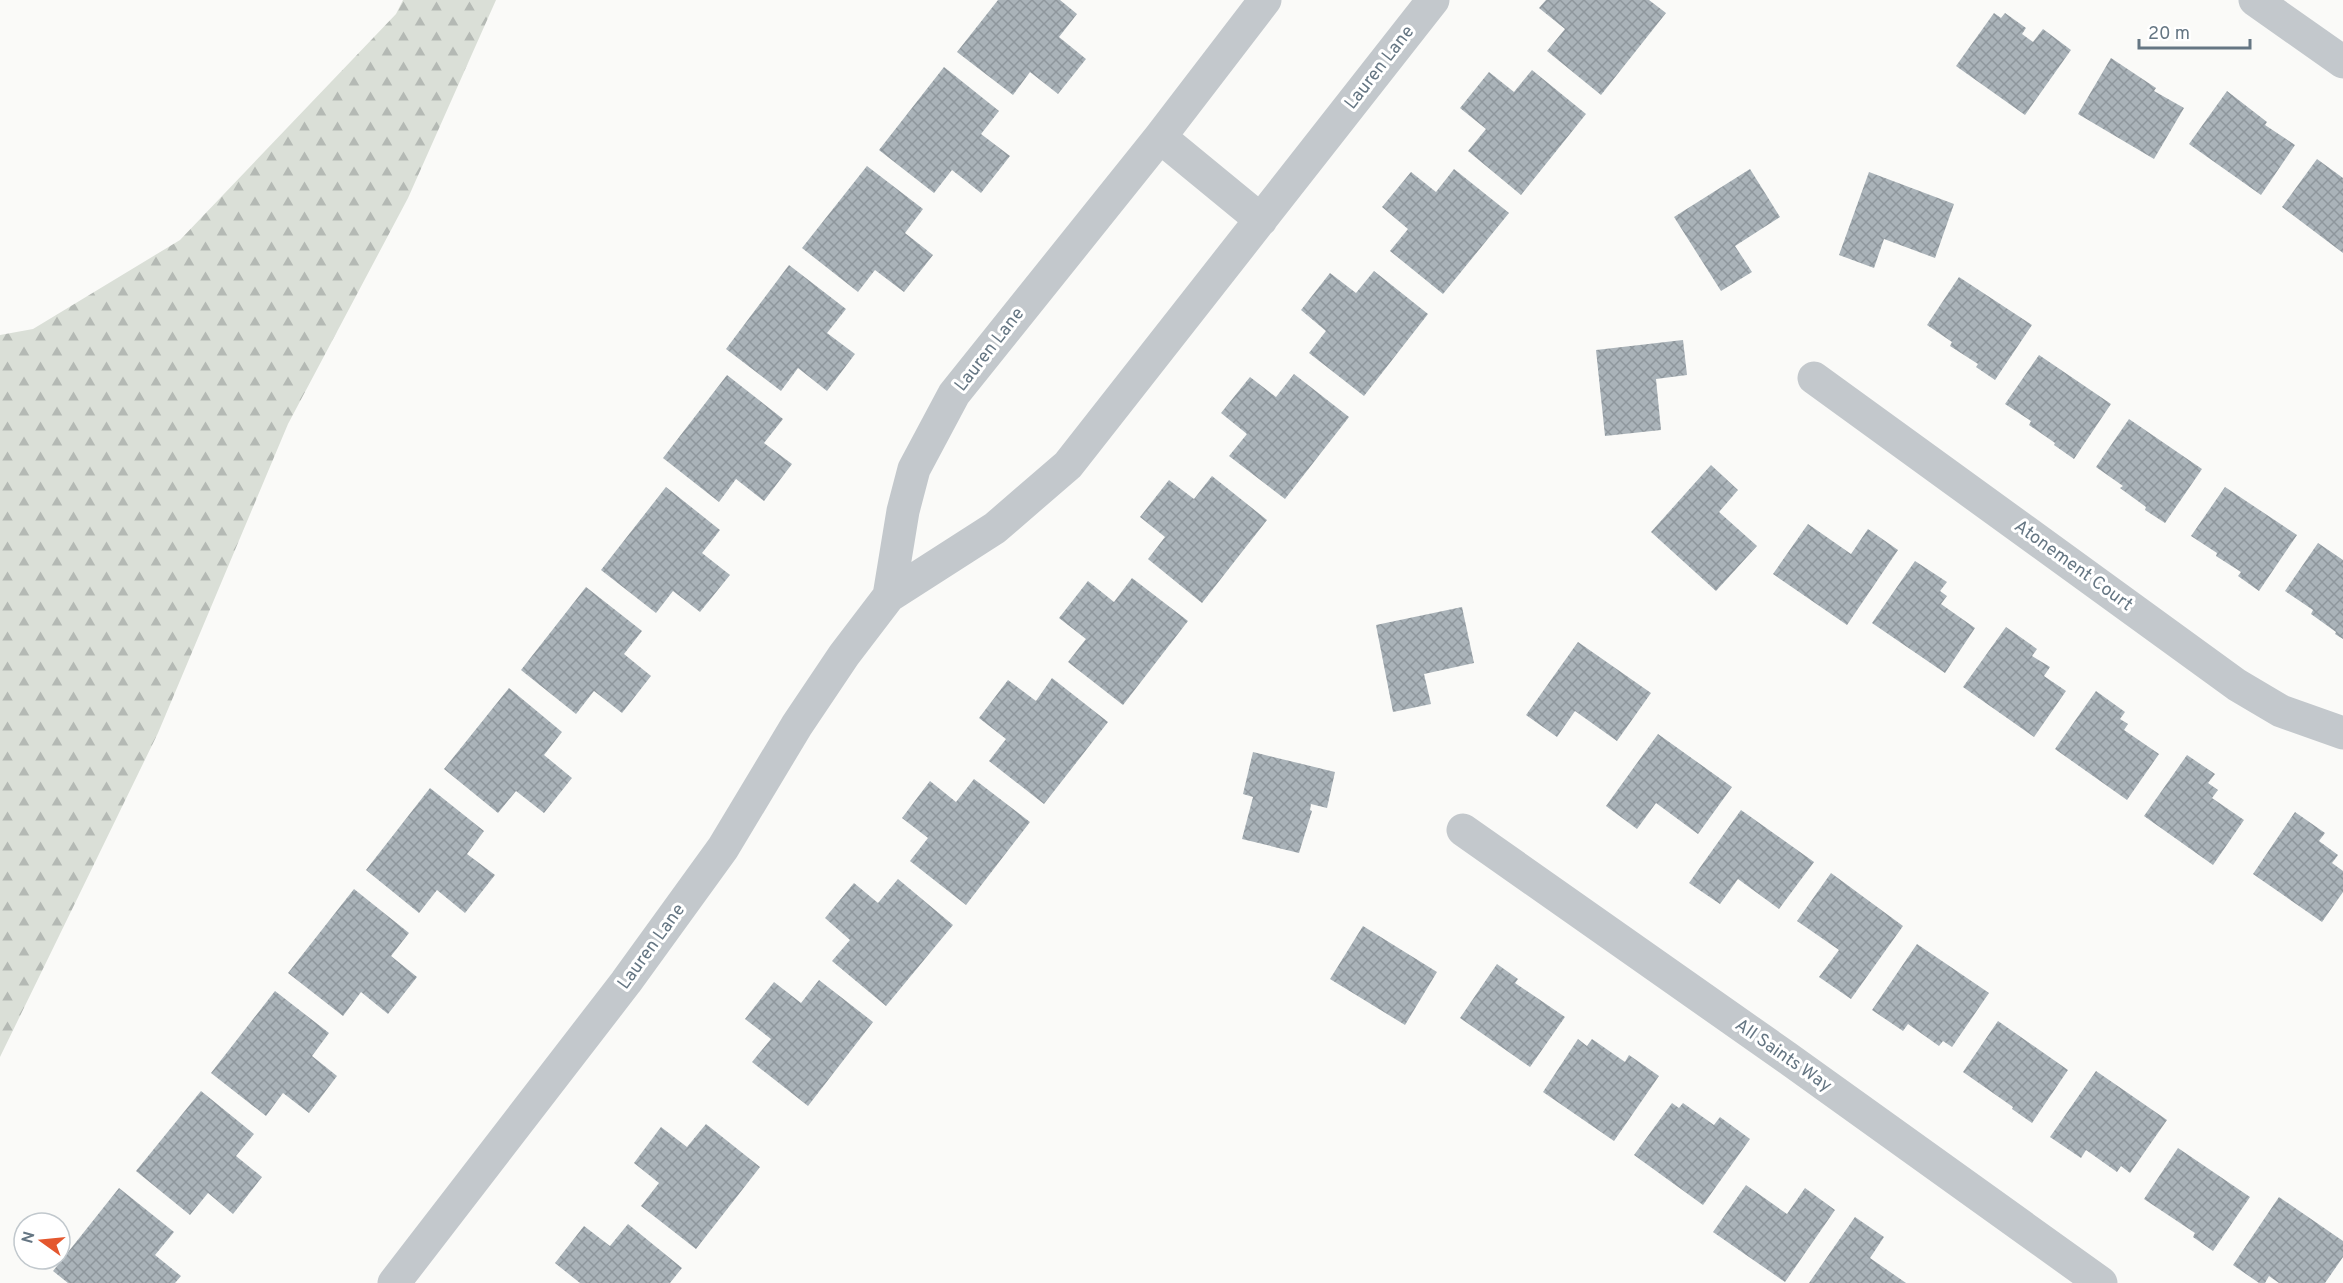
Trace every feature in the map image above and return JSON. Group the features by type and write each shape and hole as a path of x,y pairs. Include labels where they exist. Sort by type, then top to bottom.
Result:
{"street":[{"name":"Lauren Lane","path":"889,596 903,511 914,469 954,394 1160,137 1265,0"},
{"name":"Lauren Lane","path":"394,1283 626,982 723,848 797,725 844,655 889,596 995,528 1068,465 1433,0"},
{"path":"2255,0 2343,62"},
{"path":"1160,137 1261,220"},
{"name":"Atonement Court","path":"1814,378 2237,685 2281,711 2343,733"},
{"name":"All Saints Way","path":"1463,830 1786,1057 2101,1283"}],"green space":[{"path":"403,0 496,0 408,198 288,424 158,733 0,1057 0,335 33,329 180,240 396,14"}],"building":[{"path":"998,0 1060,0 1077,14 1059,37 1086,59 1058,94 1030,72 1013,95 957,52"},
{"path":"1546,0 1649,0 1666,13 1601,95 1547,51 1565,29 1539,8"},
{"path":"1994,13 2001,18 2005,13 2026,28 2022,34 2033,42 2043,29 2071,50 2025,115 1956,66"},
{"path":"2111,58 2156,88 2154,91 2184,108 2154,159 2078,114"},
{"path":"944,67 999,111 981,134 1010,156 981,193 952,170 934,193 879,150"},
{"path":"1532,70 1586,114 1521,195 1468,151 1486,129 1460,108 1489,72 1514,92"},
{"path":"2227,91 2267,122 2265,125 2295,145 2261,195 2189,144"},
{"path":"2317,159 2343,178 2343,253 2282,207"},
{"path":"867,166 923,209 905,233 933,255 904,292 875,270 858,292 802,248"},
{"path":"1454,169 1509,213 1443,294 1390,251 1408,229 1382,207 1411,172 1436,192"},
{"path":"1750,169 1780,217 1735,246 1752,272 1721,291 1674,217"},
{"path":"1869,172 1954,204 1935,258 1884,239 1874,268 1839,255"},
{"path":"789,265 846,309 827,333 855,354 827,391 798,368 781,391 726,349"},
{"path":"1374,271 1428,314 1364,396 1309,353 1326,331 1301,310 1330,273 1356,293"},
{"path":"1959,277 2032,325 1995,380 1976,367 1978,364 1950,346 1952,342 1927,325"},
{"path":"1683,340 1687,375 1656,379 1661,430 1605,436 1596,350"},
{"path":"2039,355 2111,404 2074,459 2029,425 2031,421 2005,404"},
{"path":"1294,374 1349,417 1285,499 1229,456 1247,434 1221,413 1250,377 1276,397"},
{"path":"727,375 783,419 764,443 792,464 764,501 736,479 719,502 663,458"},
{"path":"2129,419 2202,469 2165,523 2145,510 2146,507 2120,488 2123,486 2096,467"},
{"path":"1711,465 1738,490 1719,512 1757,546 1716,591 1651,532"},
{"path":"1212,476 1267,520 1202,603 1148,559 1165,537 1140,517 1169,480 1194,499"},
{"path":"666,487 720,530 702,553 730,575 700,612 673,591 656,613 601,570"},
{"path":"2225,487 2297,535 2259,591 2238,576 2241,572 2191,536"},
{"path":"1808,524 1851,554 1868,529 1898,550 1847,625 1773,574"},
{"path":"2318,543 2343,560 2343,639 2311,614 2313,610 2285,591"},
{"path":"1915,561 1947,582 1940,591 1947,596 1941,604 1975,628 1945,673 1872,623"},
{"path":"1132,578 1188,621 1123,705 1068,662 1086,639 1059,618 1088,581 1114,602"},
{"path":"586,587 642,631 624,654 651,676 622,713 594,691 576,714 521,670"},
{"path":"1462,607 1474,663 1424,674 1431,704 1393,712 1376,625"},
{"path":"2006,627 2037,649 2032,656 2050,667 2044,676 2066,691 2034,737 1963,687"},
{"path":"1578,642 1651,693 1617,741 1575,711 1557,737 1526,715"},
{"path":"1052,678 1108,722 1044,804 989,761 1006,739 979,718 1008,680 1036,701"},
{"path":"509,688 562,732 544,755 572,778 544,813 516,791 498,813 444,769"},
{"path":"2096,691 2125,712 2120,719 2128,724 2124,730 2159,754 2127,800 2055,749"},
{"path":"1658,734 1732,787 1698,834 1656,803 1637,829 1606,806"},
{"path":"1253,752 1335,772 1327,808 1311,804 1310,810 1312,811 1299,853 1242,839 1253,797 1243,794"},
{"path":"2187,755 2215,774 2208,783 2218,790 2212,798 2244,820 2213,865 2144,816"},
{"path":"974,779 1030,822 966,905 910,861 928,838 902,818 930,781 956,802"},
{"path":"430,788 484,831 467,854 495,875 465,913 437,890 419,913 366,870"},
{"path":"1741,810 1814,862 1779,909 1738,879 1720,904 1689,883"},
{"path":"2295,812 2325,833 2319,841 2338,855 2332,863 2343,871 2343,892 2322,922 2253,874"},
{"path":"1831,873 1903,926 1851,999 1819,977 1839,950 1797,921"},
{"path":"898,879 953,925 886,1006 832,961 850,940 825,918 854,883 878,903"},
{"path":"354,889 409,933 391,956 417,977 388,1014 361,992 343,1016 288,973"},
{"path":"1363,926 1437,972 1405,1025 1330,979"},
{"path":"1917,944 1989,993 1952,1047 1943,1041 1939,1046 1908,1024 1903,1031 1872,1010"},
{"path":"1497,964 1518,979 1515,983 1565,1017 1530,1067 1460,1018"},
{"path":"819,980 873,1022 808,1106 752,1062 771,1039 745,1019 774,982 801,1003"},
{"path":"275,991 329,1033 312,1056 337,1076 309,1113 283,1093 266,1116 211,1073"},
{"path":"1998,1021 2068,1070 2032,1123 1963,1072"},
{"path":"1578,1039 1587,1046 1592,1039 1625,1062 1629,1055 1659,1076 1614,1141 1543,1092"},
{"path":"2096,1071 2167,1120 2130,1173 2121,1166 2117,1172 2086,1150 2081,1158 2050,1137"},
{"path":"201,1091 254,1134 236,1156 262,1177 233,1214 208,1193 190,1215 136,1171"},
{"path":"1672,1103 1679,1108 1683,1103 1714,1125 1720,1117 1750,1139 1703,1205 1634,1155"},
{"path":"706,1124 760,1167 696,1249 641,1206 659,1183 634,1163 661,1127 687,1147"},
{"path":"2178,1148 2250,1197 2213,1251 2193,1237 2195,1233 2144,1199"},
{"path":"1746,1185 1787,1214 1805,1188 1835,1210 1785,1282 1713,1232"},
{"path":"119,1188 174,1232 155,1255 181,1276 175,1283 68,1283 53,1271 72,1271 72,1247"},
{"path":"2279,1197 2343,1241 2343,1257 2325,1283 2279,1283 2269,1276 2265,1283 2259,1283 2233,1265"},
{"path":"1855,1217 1884,1237 1870,1258 1906,1283 1809,1283"},
{"path":"628,1224 682,1268 670,1283 580,1283 555,1263 584,1226 610,1246"}]}
